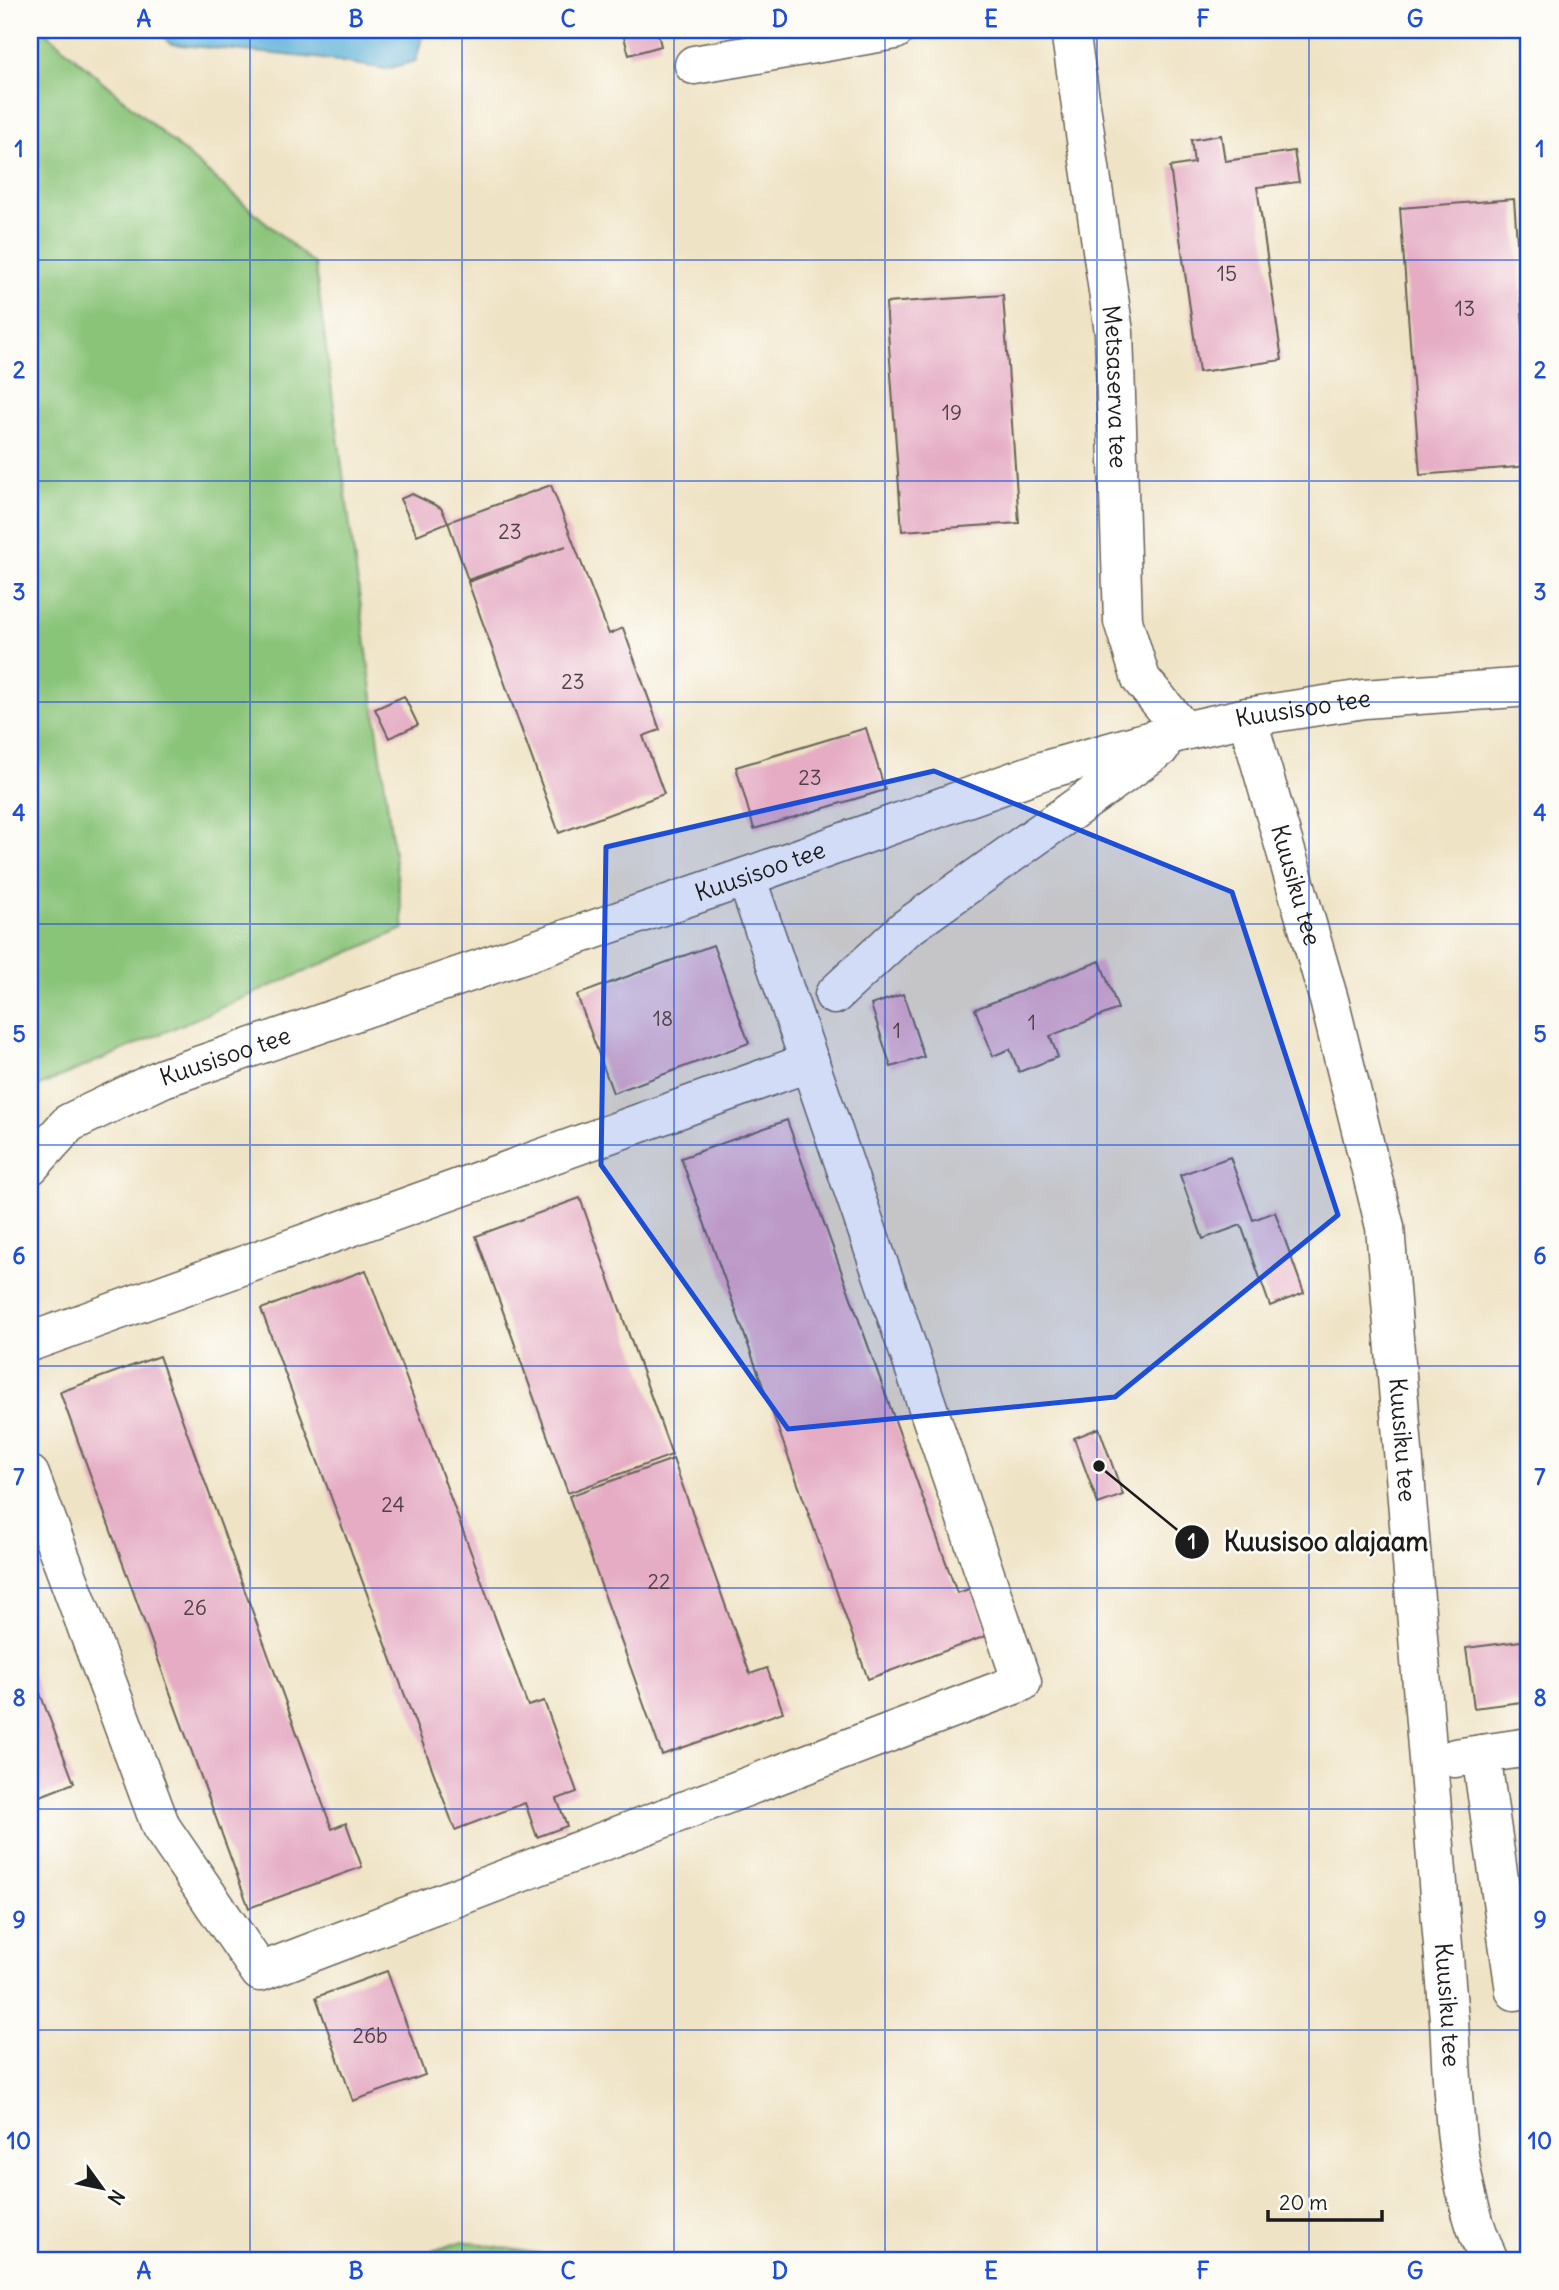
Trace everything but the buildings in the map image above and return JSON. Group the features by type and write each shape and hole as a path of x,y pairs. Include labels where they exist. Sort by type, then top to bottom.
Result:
{"street":[{"path":"694,65 895,30"},
{"name":"Metsaserva tee","path":"1070,30 1114,332 1123,621 1141,679 1184,731"},
{"name":"Kuusisoo tee","path":"30,1166 69,1123 163,1078 746,877 1042,771 1184,731 1247,717 1364,699 1529,687"},
{"name":"Kuusiku tee","path":"1247,717 1329,999 1385,1227 1429,1762 1454,2129 1479,2239 1489,2260"},
{"path":"834,995 905,929 1184,731"},
{"path":"30,1475 161,1827 260,1972 1022,1682 746,877"},
{"path":"30,1342 810,1062"},
{"path":"1429,1762 1529,1747"},
{"path":"1481,1754 1515,1991 1529,1989"}],"highlighted area":[{"path":"934,771 1232,892 1338,1215 1115,1397 788,1429 601,1165 606,847"}],"green space":[{"path":"30,30 43,30 315,265 404,929 30,1090"},
{"path":"463,2241 577,2260 405,2260"}],"water":[{"path":"158,30 421,30 423,33 416,61 386,69 316,58 170,44"}],"place":[{"name":"Kuusisoo alajaam","path":"1099,1466"}]}
